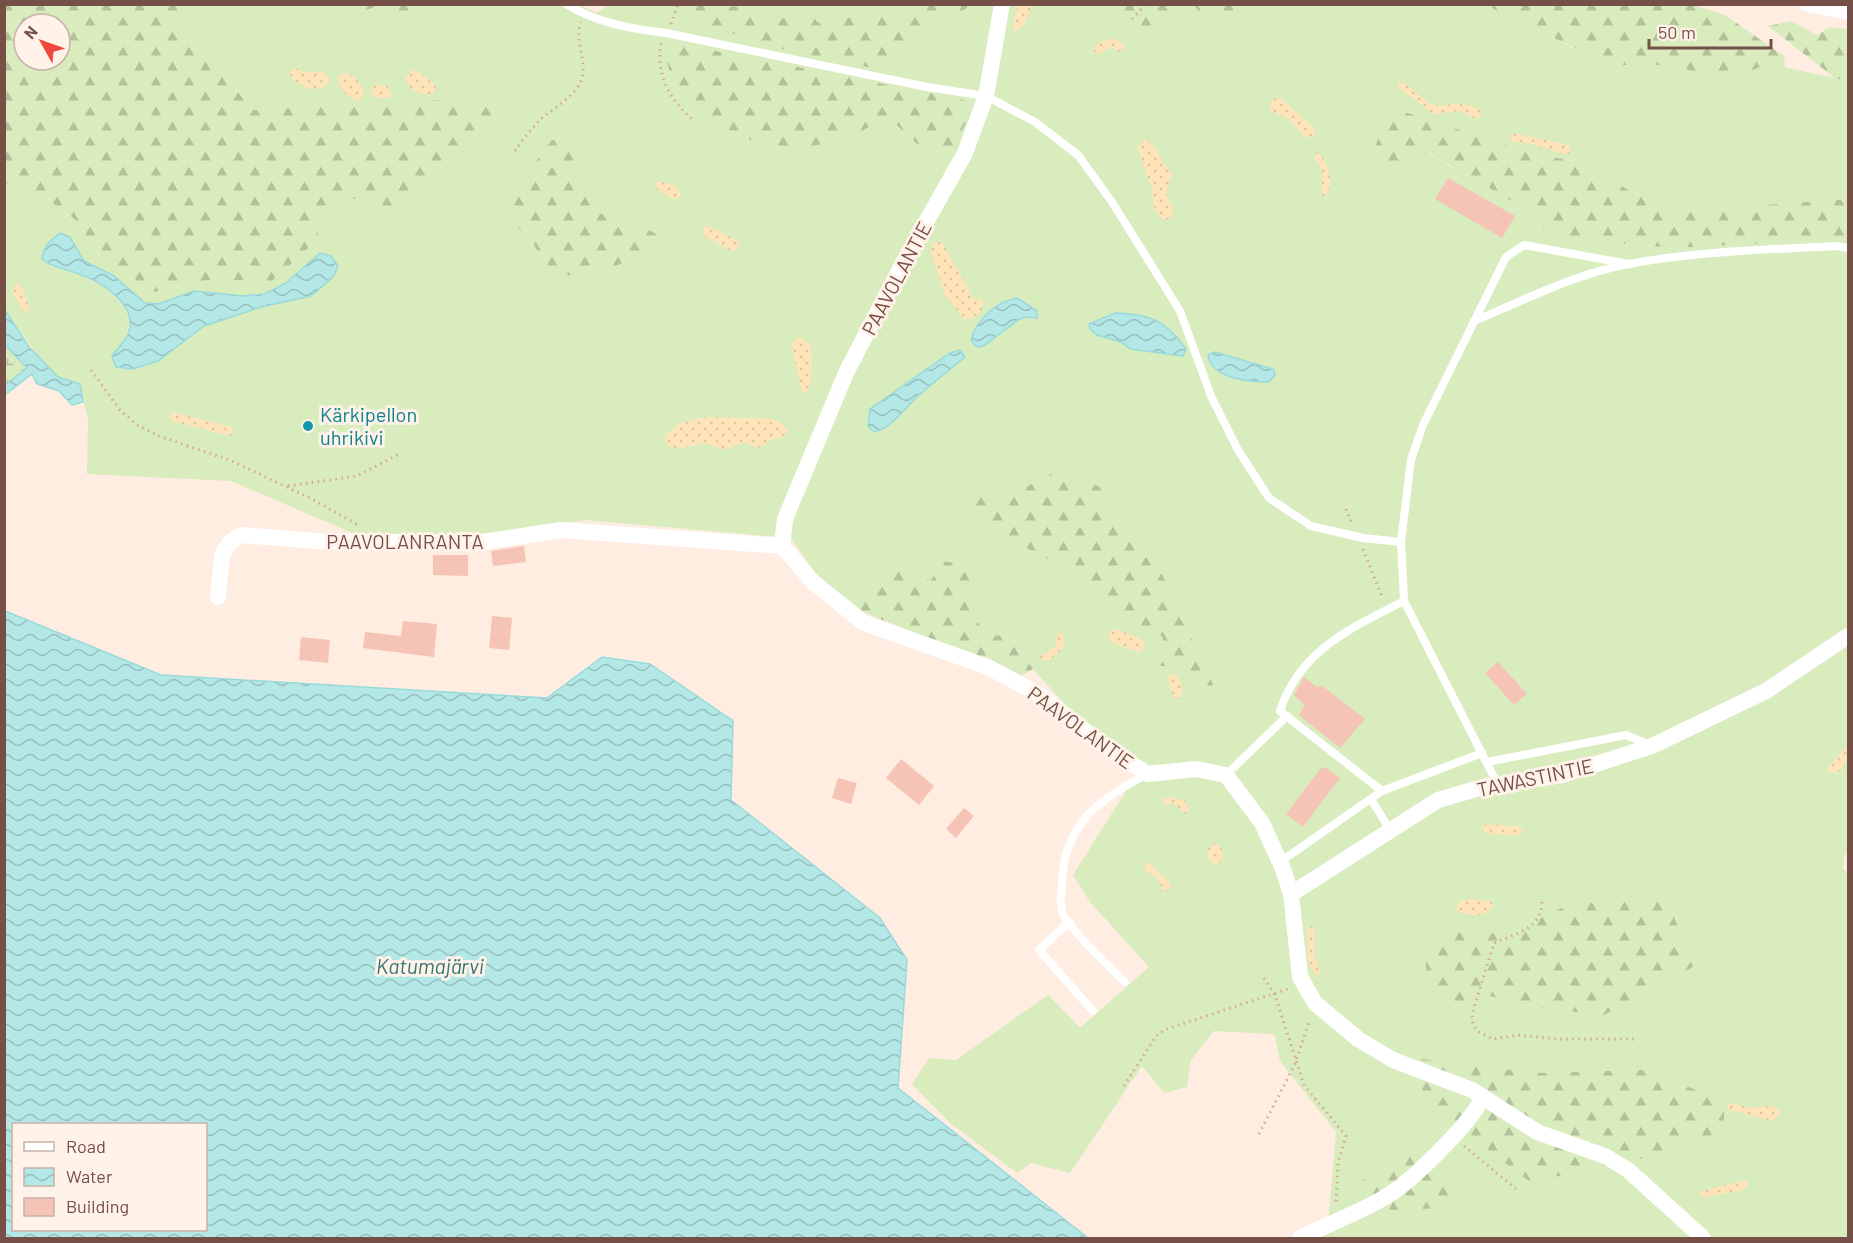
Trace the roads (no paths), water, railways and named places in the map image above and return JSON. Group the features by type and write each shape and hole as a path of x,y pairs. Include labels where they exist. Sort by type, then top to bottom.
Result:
{"street":[{"name":"PAAVOLANTIE","path":"1002,4 986,96 965,153 903,263 846,373 785,519 782,546 813,582 864,623 988,666 1040,694 1102,745 1148,774 1196,769 1226,774"},
{"path":"1808,4 1848,12"},
{"name":"PAAVOLANRANTA","path":"218,597 222,555 230,542 242,536 316,541 476,543 561,530 782,546"},
{"name":"TAWASTINTIE","path":"1291,894 1438,800 1498,785 1562,775 1652,746 1766,691 1848,636"},
{"path":"1226,774 1262,823 1280,862 1291,894 1299,977 1315,1003 1358,1039 1393,1060 1472,1090 1537,1132 1605,1156 1628,1170 1703,1239"},
{"path":"1300,1239 1388,1196 1453,1137 1476,1112 1483,1097"}],"lane":[{"path":"566,4 583,15 629,29 666,33 927,87 986,96 1035,122 1078,155 1112,202 1179,311 1211,396 1238,450 1269,498 1311,526 1401,542"},
{"path":"1498,785 1404,601 1401,542 1411,460 1423,425 1506,257 1524,245 1629,264"},
{"path":"1474,321 1564,282 1629,264 1710,254 1835,246 1848,248"},
{"path":"1383,791 1280,711 1286,693 1316,654 1334,638 1404,601"},
{"path":"1226,774 1287,716"},
{"path":"1487,762 1626,735 1652,746"},
{"path":"1280,862 1383,791 1482,753"},
{"path":"1125,982 1064,917 1061,900 1063,863 1077,826 1092,810 1119,789 1148,774"},
{"path":"1371,799 1390,830"},
{"path":"1069,922 1039,950 1093,1011"}],"water":[{"path":"60,233 70,237 84,261 114,276 145,303 158,304 194,291 243,296 265,294 286,283 320,253 331,256 338,266 333,277 311,296 261,307 204,326 158,361 133,369 116,367 112,356 128,334 130,323 128,313 123,303 106,287 42,259 46,247"},
{"path":"1017,298 1037,311 1037,318 1024,317 985,345 979,347 974,345 971,339 983,318 995,307"},
{"path":"5,310 29,347 58,377 80,384 83,402 72,405 59,391 37,384 32,374 5,395 5,385 27,368 5,345"},
{"path":"1115,313 1147,317 1164,325 1186,349 1183,356 1130,349 1121,342 1097,335 1090,329 1089,324"},
{"path":"960,350 965,357 918,396 893,422 874,432 868,426 870,409 950,353"},
{"path":"1215,352 1269,368 1274,370 1275,375 1269,382 1233,378 1216,369 1211,363 1208,355"},
{"name":"Katumajärvi","path":"5,611 161,675 547,698 602,657 650,664 733,721 731,800 880,918 907,960 898,1088 1088,1238 5,1238"}],"place":[{"name":"Kärkipellon uhrikivi","path":"308,426"}]}
